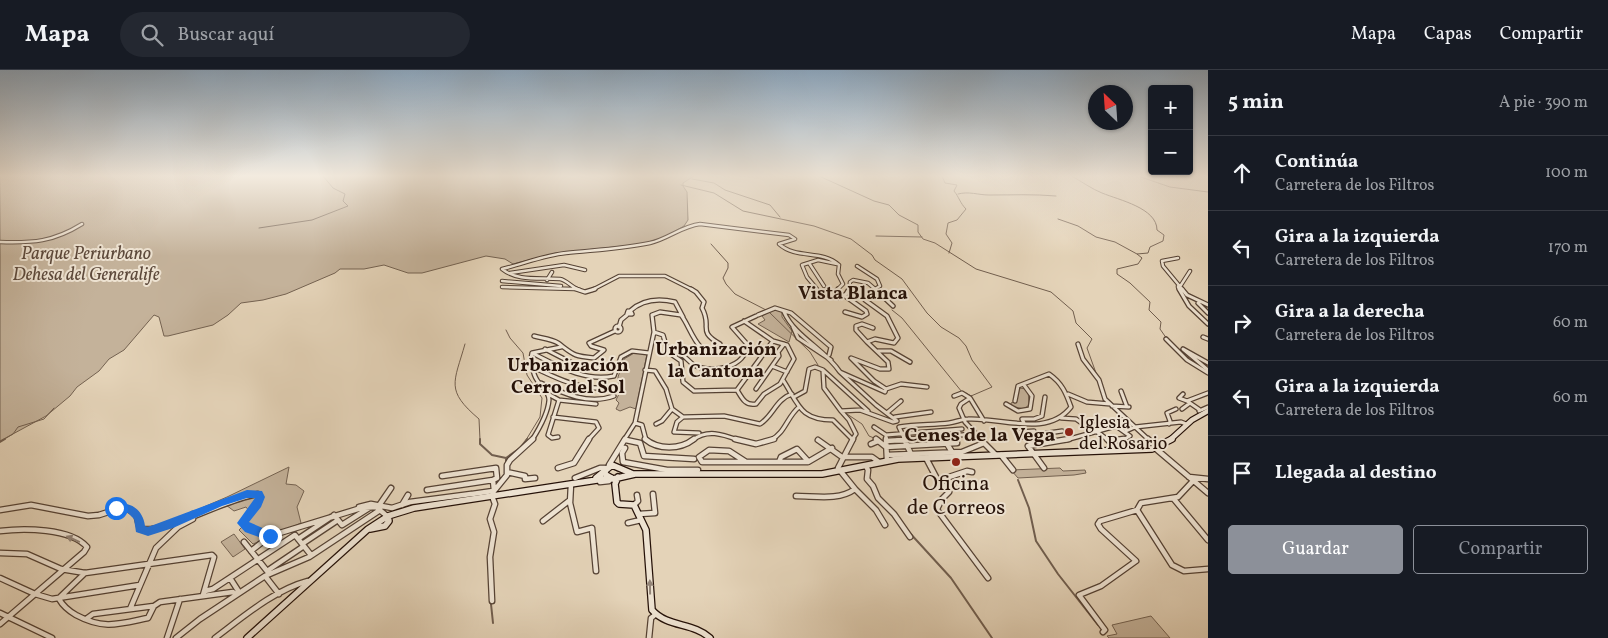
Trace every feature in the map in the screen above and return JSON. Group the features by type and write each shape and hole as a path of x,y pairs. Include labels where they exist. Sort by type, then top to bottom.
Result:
{"street":[{"path":"0,242 47,241 63,236 82,224"},
{"path":"575,289 564,280 547,280 509,274 504,272 503,268 564,253 598,251 651,243 689,225 702,224 789,235 795,239 779,244 784,250 829,258 839,265"},
{"path":"1178,258 1162,263 1178,286 1208,313"},
{"path":"817,289 807,277 802,265 818,260 839,265"},
{"path":"809,263 824,286"},
{"path":"509,274 564,265 585,270"},
{"path":"839,265 837,271 843,284 833,295 839,298 845,296 850,291 850,282 853,280 868,283 893,306"},
{"path":"857,266 877,279 880,286 868,293 865,300 887,316 898,338 894,343 875,339 867,342"},
{"path":"1178,286 1181,285 1190,271"},
{"path":"547,280 552,272"},
{"path":"502,287 590,291 619,276 669,277 696,292 701,297 704,302 702,308 707,317 706,333 708,337 720,344 720,351 711,352 695,343 684,318 672,301 650,299 640,303 621,320 619,327 621,330 584,345"},
{"path":"502,281 550,288 561,286"},
{"path":"1178,286 1177,288 1190,306 1208,324"},
{"path":"845,296 866,311 867,314 862,316 845,312"},
{"path":"1195,300 1208,306"},
{"path":"667,349 682,355 690,363 699,367 730,367 736,364 747,349 747,344 732,328 775,308 791,314 831,347 828,355"},
{"path":"634,505 619,504 617,502 612,468 615,457 634,423 654,332 652,316 660,312 679,310"},
{"path":"784,312 785,318 828,355 840,370 882,392 885,392 886,389 893,385 906,383 928,387"},
{"path":"738,390 743,402 751,405 756,404 764,394 783,380 794,359 787,345 773,341 744,321"},
{"path":"873,328 862,324 856,326 856,330 888,362 889,369 880,369 851,358 874,381 886,389"},
{"path":"792,325 798,338 829,358 876,405 897,421 893,422 868,412 847,408 841,411"},
{"path":"654,332 663,335 668,352 680,361 681,380 688,389 705,392 738,390"},
{"path":"534,336 556,341 578,356 592,358 604,351 603,349 590,346 589,343"},
{"path":"1203,337 1208,339"},
{"path":"1166,339 1187,360 1208,372"},
{"path":"738,390 773,341"},
{"path":"756,389 780,356 778,352 784,344"},
{"path":"1078,344 1083,359 1099,380 1101,391 1111,405 1156,448 1208,493"},
{"path":"532,353 561,346"},
{"path":"544,349 576,365 603,369"},
{"path":"1208,362 1183,349 1208,372"},
{"path":"532,353 573,374 608,379 614,376 621,357 632,351 648,353"},
{"path":"878,351 893,352 910,362"},
{"path":"532,353 536,379 548,394 559,400 596,404"},
{"path":"772,366 787,372"},
{"path":"533,367 569,384 603,390 615,387"},
{"path":"645,370 655,371 658,374 672,409 683,417 724,416 760,424 767,419 778,402 805,391 804,382 809,369 815,367 823,370 868,412"},
{"path":"823,370 822,385 824,392 855,429 856,434 842,457 839,464 840,471 876,510 885,524"},
{"path":"1015,401 1018,386 1049,374 1056,378 1068,394 1087,402 1128,407 1121,392"},
{"path":"783,380 799,407 807,416 813,419 833,420 853,440"},
{"path":"540,383 565,395 600,400 614,396"},
{"path":"1006,404 1018,411 1030,409 1033,398 1029,389 1023,384"},
{"path":"954,396 962,393 970,398 972,405 984,421"},
{"path":"1182,409 1188,402 1208,393"},
{"path":"247,638 368,529 388,516 414,508 493,493 507,472 510,460 531,443 542,423 549,401 548,394"},
{"path":"911,454 898,428 900,426 963,420 1024,424 1056,420 1069,412 1071,407 1068,394"},
{"path":"1184,394 1179,398 1188,402 1200,412"},
{"path":"1024,424 1022,419 1034,419 1042,416 1045,397"},
{"path":"970,398 958,408 963,420 974,434 984,443 988,444 1013,470"},
{"path":"558,438 552,438 548,435 559,400"},
{"path":"887,413 895,408 896,404 901,400"},
{"path":"683,417 677,422 674,432 725,434 748,445 761,444 782,434 795,409 799,407"},
{"path":"656,424 662,421 672,409"},
{"path":"887,458 1156,448 1169,443 1186,424 1200,412 1208,409"},
{"path":"1168,425 1170,421 1167,413 1176,410"},
{"path":"894,417 931,412"},
{"path":"553,417 596,422 599,428 583,446 574,463 558,468"},
{"path":"1030,445 1061,442 1095,431 1116,426 1126,431 1130,436 1123,440 1107,441 1095,431 1076,419 1061,418"},
{"path":"1126,431 1135,427 1168,425 1181,422 1186,424"},
{"path":"634,423 642,425 645,440 659,446 680,447 686,445 701,433"},
{"path":"1095,425 1101,430"},
{"path":"874,427 886,435 962,429"},
{"path":"1034,431 1017,432 1022,437 1056,434 1062,431"},
{"path":"939,432 952,452"},
{"path":"886,441 944,438 974,434"},
{"path":"886,435 887,458"},
{"path":"1026,436 1033,454 1044,468"},
{"path":"626,440 640,443 644,456 694,459"},
{"path":"818,440 832,448 842,457 872,457 879,462"},
{"path":"871,444 877,440 886,447 957,443"},
{"path":"583,482 587,484 608,481 635,474 822,474 866,466 887,458 911,454 952,452 963,454 984,443"},
{"path":"621,446 625,448 622,453 623,462 667,470 698,470"},
{"path":"746,462 724,450 709,450 699,457 702,462 746,462 779,462 808,462 832,448"},
{"path":"779,462 781,457 797,449 808,462"},
{"path":"925,457 949,492 937,508 938,512 988,578"},
{"path":"591,480 612,468 624,464 644,468 647,474"},
{"path":"866,466 868,470 867,479 873,486 878,498 894,514 910,537"},
{"path":"427,490 497,478 496,468 442,476"},
{"path":"575,478 600,468 612,468 635,474"},
{"path":"612,468 615,479"},
{"path":"507,472 525,476 525,479 535,478"},
{"path":"940,480 972,472"},
{"path":"1188,476 1208,479"},
{"path":"251,551 270,536 365,504 380,504 392,508 410,502 471,494 615,479"},
{"path":"492,601 490,557 494,532 490,519 495,504 493,480"},
{"path":"1138,510 1141,503 1178,497 1193,481"},
{"path":"571,484 570,499 577,532 580,533 592,528 596,571"},
{"path":"380,504 391,488"},
{"path":"796,496 844,495 853,492 855,489"},
{"path":"0,510 35,506 88,516 99,515 124,507 136,514 140,529 145,531 161,528 247,494 258,494 260,497 258,504 243,523 248,528 270,536"},
{"path":"628,523 655,513 653,494"},
{"path":"402,506 408,495"},
{"path":"634,505 638,501 637,495"},
{"path":"1172,497 1208,540"},
{"path":"543,522 570,499"},
{"path":"634,505 646,530 650,576 650,605 655,615 674,624 708,635"},
{"path":"356,508 371,506 388,516"},
{"path":"334,515 342,525 371,506"},
{"path":"267,574 312,555 380,510"},
{"path":"1138,510 1172,565 1184,571 1208,569"},
{"path":"1103,632 1105,630 1079,595 1101,586 1136,561 1098,524 1100,521 1138,510"},
{"path":"130,609 156,548 178,527 192,519 193,514"},
{"path":"204,593 334,515"},
{"path":"176,638 267,574 338,520"},
{"path":"0,531 28,528 47,530 85,544 86,547 84,552 0,624"},
{"path":"297,537 312,555"},
{"path":"244,542 258,560 279,594"},
{"path":"0,553 27,554 64,569 85,573 214,555 204,593"},
{"path":"59,598 85,573"},
{"path":"0,578 45,598 59,598 140,586"},
{"path":"230,578 238,593"},
{"path":"215,638 279,594 297,584 310,581"},
{"path":"86,619 93,614 154,606 160,602 204,593 238,593"},
{"path":"59,598 62,606 76,615 102,626 148,618 154,606"},
{"path":"167,638 180,598"},
{"path":"0,613 52,638"},
{"path":"649,638 651,618 655,615"}],"green space":[{"name":"Parque Periurbano Dehesa del Generalife","path":"0,203 687,203 688,220 684,226 665,237 642,244 556,253 513,264 505,259 486,256 422,273 408,273 384,265 364,269 340,269 335,273 286,294 241,303 213,325 168,336 164,336 159,317 154,315 124,350 109,359 99,371 77,387 70,396 46,416 0,441"},
{"path":"775,309 782,312 782,317 792,331 789,342 758,324 765,320 762,316"},
{"path":"636,352 647,354 636,409 630,407 620,411 616,409 619,403 616,400 619,394 618,377 624,359"},
{"path":"1018,388 1028,389 1029,405 1024,409 1011,406 1011,403 1016,401"},
{"path":"289,467 286,484 296,485 304,491 297,507 301,523 253,544 239,530 253,516 246,507 234,511 226,505 202,513 199,509 227,497"},
{"path":"1060,468 1063,471 1085,470 1086,473 1018,478 1011,470"},
{"path":"234,534 245,549 233,557 221,542"},
{"path":"1151,616 1170,638 1109,638 1107,636 1117,634 1112,625"}],"waterway":[{"path":"259,228 312,220 348,206 345,203"},
{"path":"729,203 743,211 814,226 851,239 872,255 875,260 902,279 927,313 941,327 959,338 966,346 972,360 992,387 971,396 966,393"},
{"path":"763,203 770,205 780,217"},
{"path":"880,203 889,205 899,215 918,225 918,232 922,237"},
{"path":"949,252 952,243 946,234 948,223 957,220 966,209 961,203"},
{"path":"1128,203 1144,210 1151,216 1157,230 1164,235 1163,241 1150,247 1148,253 1137,254"},
{"path":"1058,219 1078,226 1096,237 1115,242 1137,254"},
{"path":"876,236 922,237"},
{"path":"922,237 949,252"},
{"path":"711,244 728,263 728,268 723,278 726,284 735,294 766,310"},
{"path":"949,252 976,269 1051,292 1073,311 1076,323 1092,339 1087,348 1096,373"},
{"path":"1137,254 1142,258 1138,264 1117,269 1117,274 1130,283 1150,302 1149,310 1161,322 1160,329 1167,339"},
{"path":"892,310 902,318 962,392"},
{"path":"769,312 810,352 818,365"},
{"path":"506,330 510,338 523,353 527,375 542,398 540,417 526,440"},
{"path":"465,344 455,385 461,401 479,419 480,440"},
{"path":"1180,351 1197,364"},
{"path":"3,440 13,434 18,427 44,419 54,408"},
{"path":"847,414 862,424 869,436 874,438"},
{"path":"0,442 5,439"},
{"path":"506,458 520,448 527,439"},
{"path":"480,440 480,444 492,455 506,458"},
{"path":"506,458 506,463"},
{"path":"1018,480 1029,508 1036,541 1058,574 1098,625"},
{"path":"908,531 951,578 992,638"},
{"path":"491,604 493,623"}],"place":[{"name":"Iglesia del Rosario","path":"1069,432"},
{"name":"Oficina de Correos","path":"956,462"}],"district":[{"name":"Vista Blanca","path":"853,292"},
{"name":"Urbanización la Cantona","path":"716,359"},
{"name":"Urbanización Cerro del Sol","path":"568,375"},
{"name":"Cenes de la Vega","path":"980,434"}],"route":[{"path":"116,508 124,507 131,510 139,517 140,529 148,531 169,525 219,503 247,494 258,494 260,497 258,504 243,523 248,528 270,536"}]}
